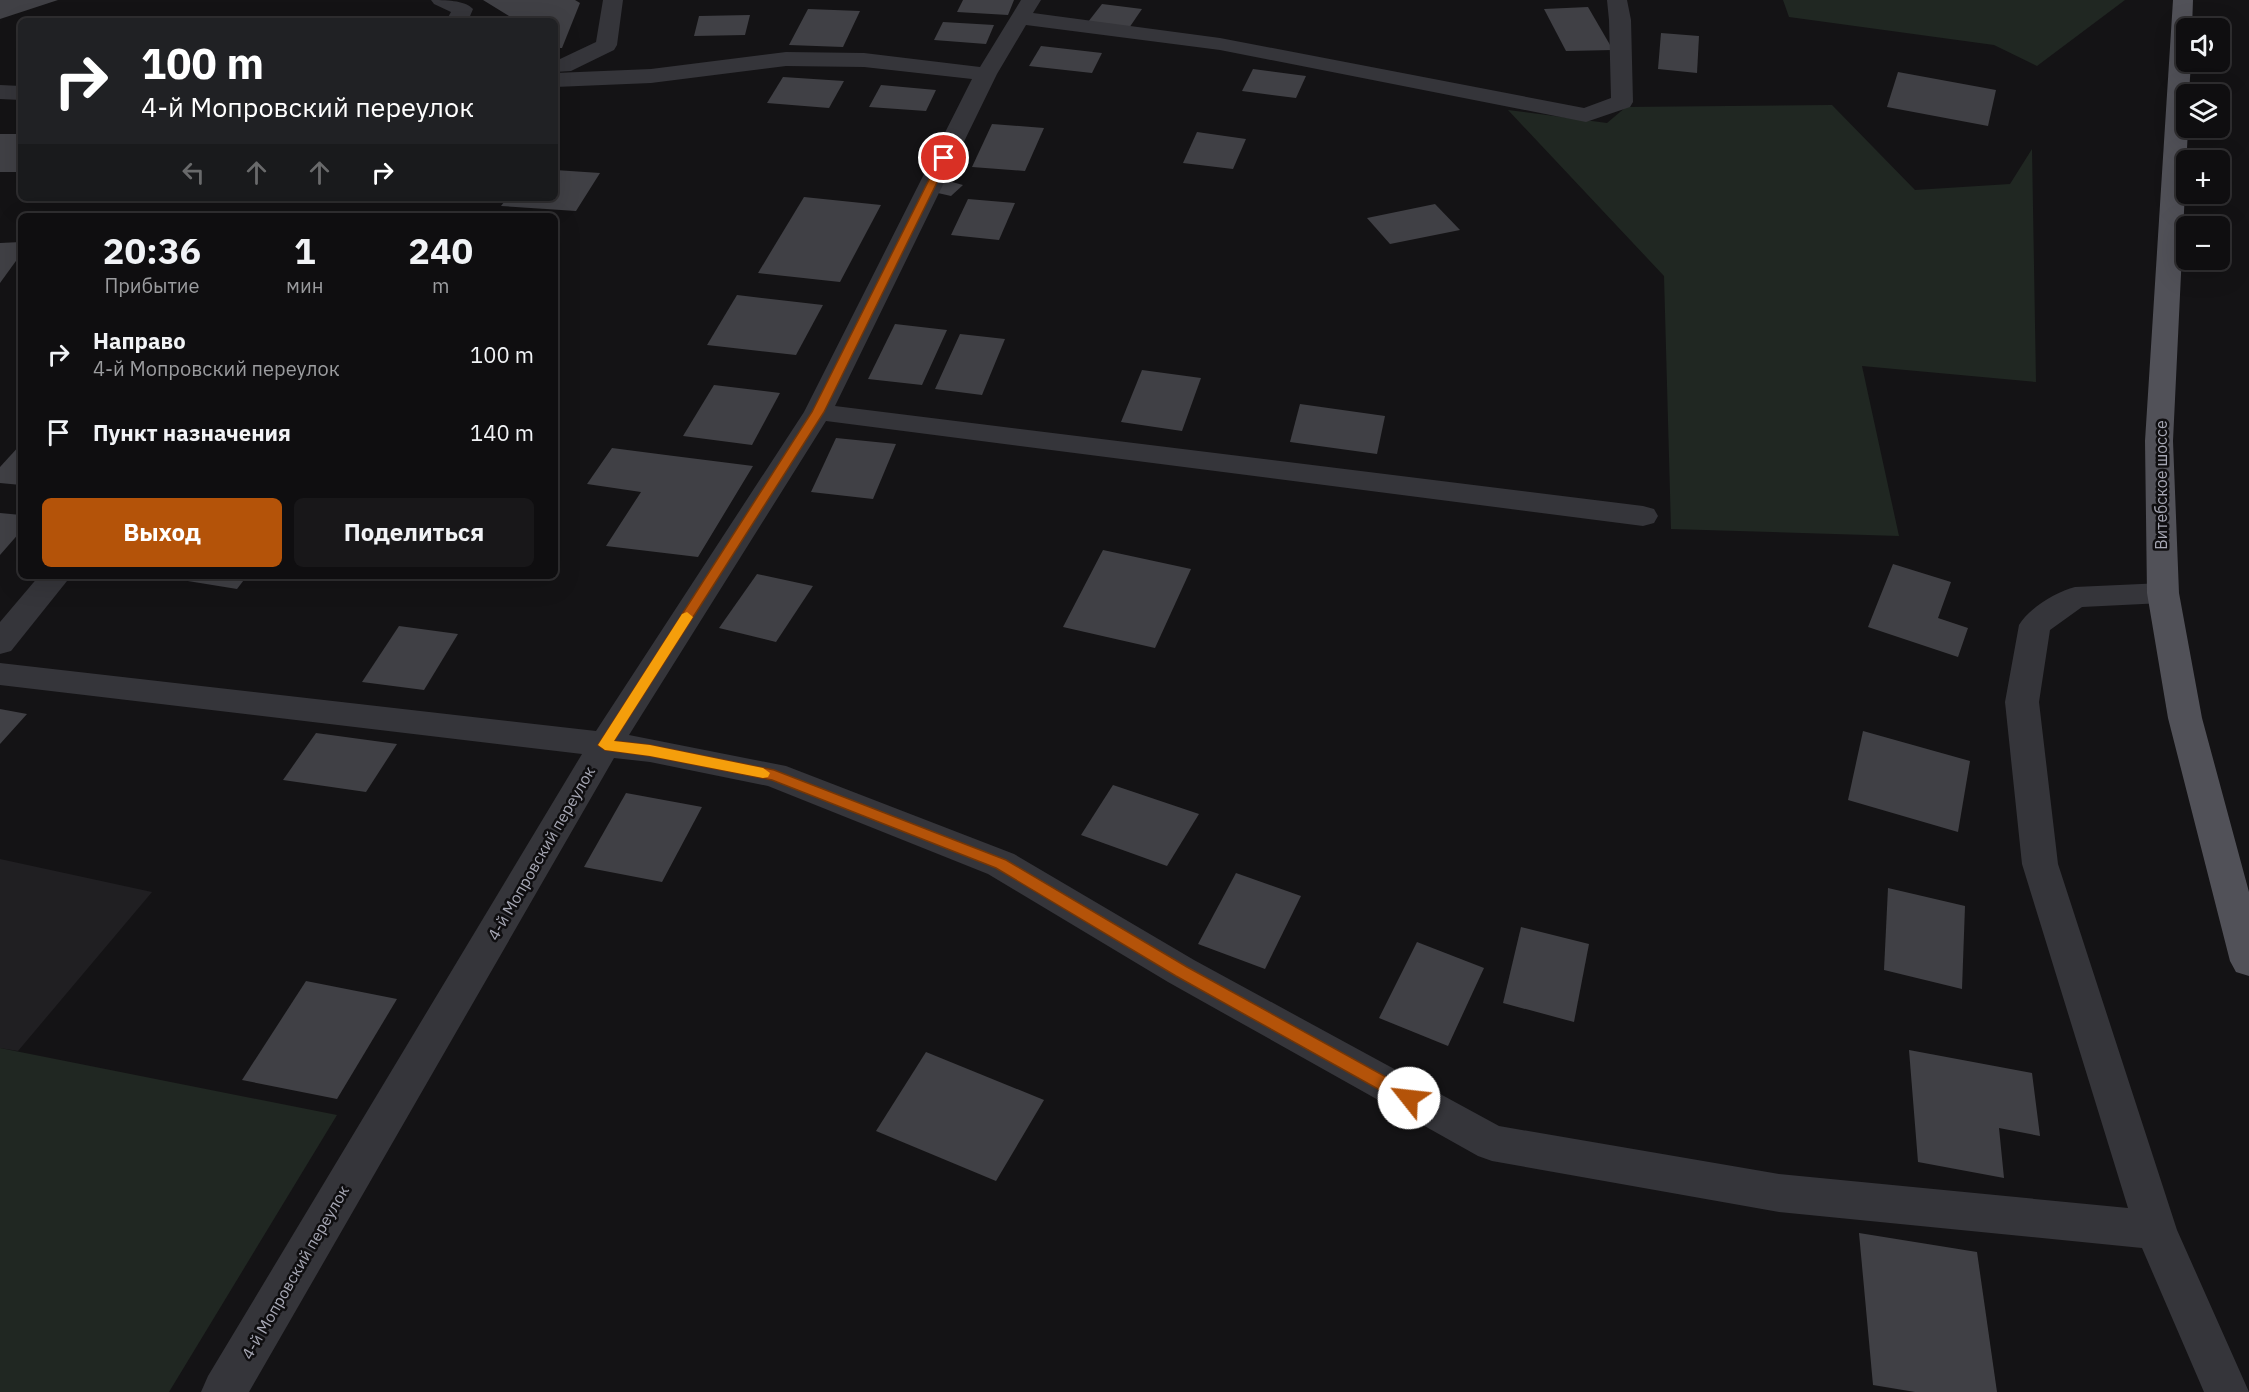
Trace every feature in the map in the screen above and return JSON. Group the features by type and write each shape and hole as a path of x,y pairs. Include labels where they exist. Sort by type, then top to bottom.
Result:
{"main road":[{"name":"Витебское шоссе","path":"2183,0 2159,441 2163,593 2185,718 2249,961"}],"street":[{"path":"441,0 463,9 458,18"},
{"path":"558,65 563,66 606,45 612,0"},
{"path":"1026,9 1586,115 1622,102 1620,20 1617,0"},
{"name":"4-й Мопровский переулок","path":"224,1392 605,745 818,412 986,74 1026,9"},
{"path":"558,80 651,76 786,58 864,60 986,74"},
{"path":"0,92 18,93"},
{"path":"818,412 1643,516"},
{"path":"0,644 54,579"},
{"path":"2163,593 2075,597 2036,625 2022,702 2040,864 2156,1230 2227,1392"},
{"path":"0,674 650,750 774,775 1001,864 1181,971 1492,1143 1779,1193 2156,1230"}],"shaded area":[{"path":"1783,0 2125,0 2037,66 1994,45 1789,17"},
{"path":"1832,105 1915,190 2010,184 2032,149 2036,382 1862,366 1899,536 1671,529 1664,276 1508,110 1607,123 1626,107"},
{"path":"0,859 152,892 18,1051 0,1048"},
{"path":"0,1048 337,1115 169,1392 0,1392"}],"building":[{"path":"0,0 58,0 0,19"},
{"path":"483,0 575,0 580,3 562,48 558,48 558,18 508,18 509,16"},
{"path":"963,0 1014,0 1008,15 957,12"},
{"path":"1102,4 1142,9 1129,28 1088,22"},
{"path":"1588,7 1613,50 1566,51 1544,9"},
{"path":"808,9 860,11 843,47 789,45"},
{"path":"750,15 745,35 694,36 699,16"},
{"path":"943,22 994,25 986,44 934,40"},
{"path":"1661,33 1699,36 1697,73 1658,69"},
{"path":"1041,46 1102,53 1092,73 1029,66"},
{"path":"1253,69 1306,76 1296,98 1242,91"},
{"path":"1898,72 1996,90 1988,126 1887,107"},
{"path":"783,77 844,81 829,108 767,103"},
{"path":"881,85 936,90 926,111 869,107"},
{"path":"992,124 1044,128 1025,171 972,167"},
{"path":"1197,132 1246,139 1233,169 1183,163"},
{"path":"0,134 18,134 18,172 0,172"},
{"path":"558,170 600,173 576,211 501,206 505,201 558,201"},
{"path":"941,179 963,185 951,196 929,191"},
{"path":"804,197 881,205 840,282 758,273"},
{"path":"968,199 1015,203 999,240 951,235"},
{"path":"1435,204 1460,230 1390,244 1367,218"},
{"path":"18,242 18,258 0,283 0,243"},
{"path":"737,295 823,305 796,355 707,345"},
{"path":"895,324 947,330 922,385 868,379"},
{"path":"960,334 1005,339 982,395 935,389"},
{"path":"1142,370 1201,378 1182,431 1121,422"},
{"path":"714,385 780,393 752,445 683,436"},
{"path":"1300,404 1385,416 1377,454 1290,442"},
{"path":"836,438 896,444 873,499 811,492"},
{"path":"18,447 18,485 0,483 0,467"},
{"path":"612,448 753,466 698,557 606,546 641,492 587,484"},
{"path":"0,513 18,515 18,534 0,555"},
{"path":"1103,550 1191,569 1155,648 1063,627"},
{"path":"1893,564 1951,582 1938,618 1968,628 1958,657 1868,627"},
{"path":"757,574 813,586 776,642 719,628"},
{"path":"175,579 245,579 237,589"},
{"path":"399,626 458,634 424,690 362,682"},
{"path":"0,709 27,714 0,744"},
{"path":"1863,731 1970,761 1958,832 1848,800"},
{"path":"316,733 397,744 366,792 283,780"},
{"path":"1113,785 1199,814 1167,866 1081,835"},
{"path":"626,793 702,807 662,882 584,867"},
{"path":"1236,873 1301,896 1265,969 1198,944"},
{"path":"1888,888 1965,906 1962,989 1884,970"},
{"path":"1521,927 1589,944 1574,1022 1503,1003"},
{"path":"1417,942 1484,968 1448,1046 1379,1018"},
{"path":"306,981 397,999 337,1099 242,1080"},
{"path":"1909,1050 2032,1073 2040,1136 1999,1128 2004,1178 1918,1162"},
{"path":"926,1052 1044,1100 996,1181 876,1131"},
{"path":"1859,1233 1977,1252 1997,1392 1915,1392 1873,1385"}],"slow traffic":[{"path":"687,617 605,745 650,750 763,773"}],"route":[{"path":"944,158 818,412 605,745 650,750 774,775 1001,864 1181,971 1409,1098"}]}
